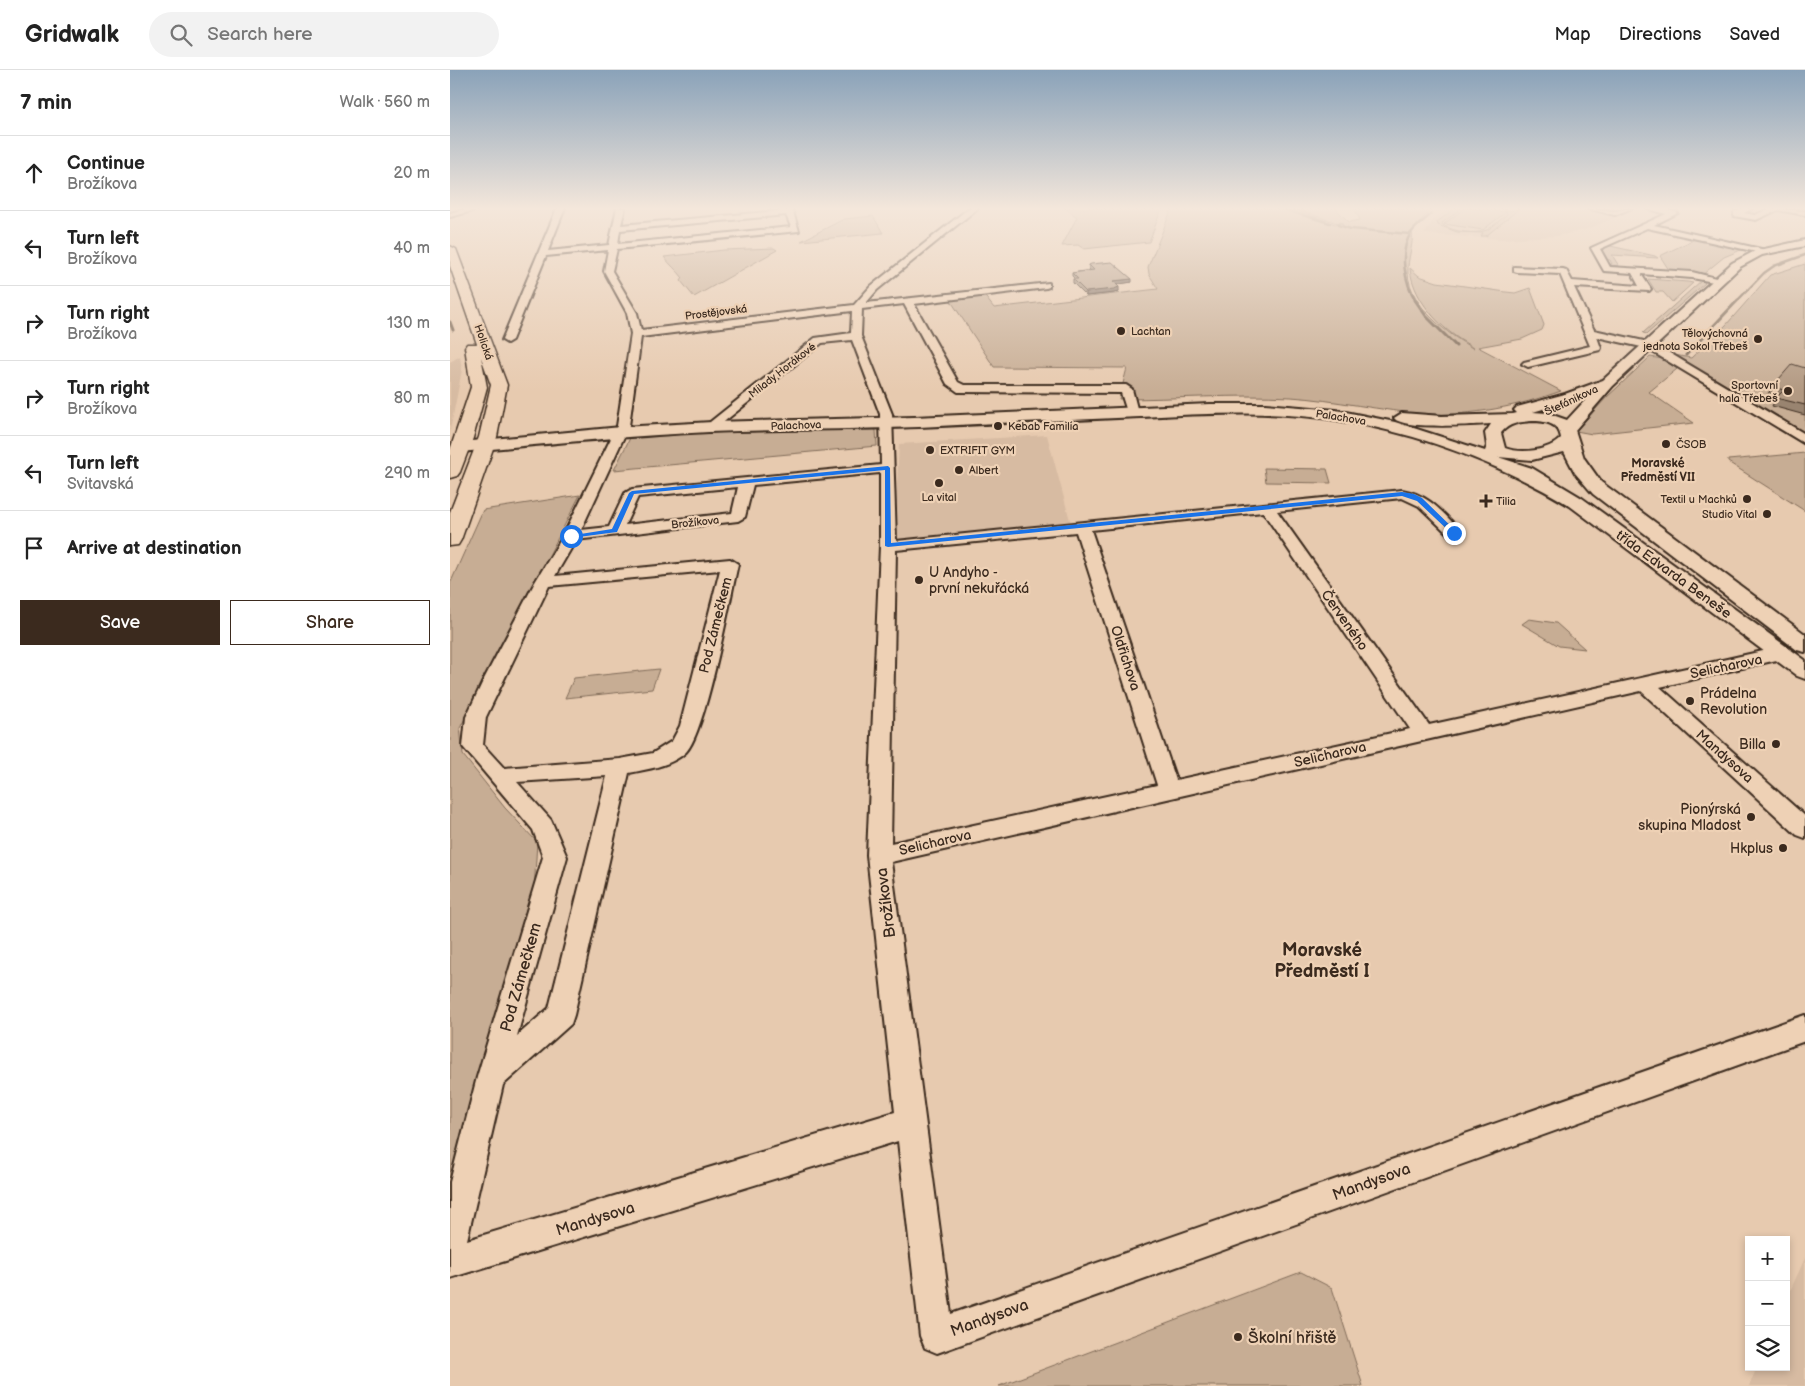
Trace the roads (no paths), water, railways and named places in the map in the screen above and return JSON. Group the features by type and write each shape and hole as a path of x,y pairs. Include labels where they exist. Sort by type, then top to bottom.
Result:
{"main road":[{"name":"Holická","path":"450,540 487,442 499,385 457,269"},
{"name":"Holická","path":"450,281 474,351 479,387 456,443 450,472"}],"street":[{"path":"507,340 537,269"},
{"name":"Pod Zámečkem","path":"450,1245 491,1077 555,857 542,826 473,747 476,717 543,582 571,536 622,429 636,334 632,313 608,269"},
{"path":"887,418 856,336 857,307 874,288 897,269"},
{"path":"1523,269 1563,272 1596,348 1528,364"},
{"path":"1606,269 1692,275 1719,280"},
{"name":"Štefánikova","path":"1502,452 1553,451 1562,447 1568,435 1608,383 1733,269"},
{"path":"1568,284 1646,289 1634,271"},
{"path":"857,307 1036,290 1046,285"},
{"path":"907,302 953,384 962,389 1126,389 1131,408"},
{"name":"Prostějovská","path":"636,334 857,307"},
{"path":"1591,333 1649,345 1805,440"},
{"name":"Milady Horákové","path":"716,422 819,340 856,336"},
{"path":"1468,420 1553,402 1608,383"},
{"name":"Štefánikova","path":"1535,416 1576,400 1608,383"},
{"name":"Palachova","path":"622,429 1265,403 1332,408 1423,420 1515,419"},
{"name":"Palachova","path":"1131,408 1265,409 1317,413 1366,420 1454,445 1541,480"},
{"path":"1541,480 1517,466 1494,445 1493,433 1496,428 1502,423 1515,419 1535,416 1554,419 1561,423 1568,435"},
{"name":"Palachova","path":"456,443 716,422 887,418"},
{"name":"Brožíkova","path":"887,418 888,546 880,855 937,1336"},
{"path":"1366,420 1418,428 1502,452"},
{"name":"třída Edvarda Beneše","path":"1568,435 1582,472 1599,490 1805,645"},
{"path":"615,531 632,493 888,468"},
{"name":"třída Edvarda Beneše","path":"1541,480 1576,502 1805,671"},
{"name":"Brožíkova","path":"571,536 738,517 747,481"},
{"path":"888,546 1408,494 1420,500 1454,533"},
{"name":"Červeného","path":"1266,507 1424,733"},
{"name":"Oldřichova","path":"1082,526 1169,790"},
{"name":"Pod Zámečkem","path":"498,776 620,767 659,759 679,746 690,726 730,564 543,582"},
{"name":"Selicharova","path":"880,855 1781,654"},
{"name":"Mandysova","path":"1645,684 1805,829"},
{"name":"Pod Zámečkem","path":"491,1077 561,1015 620,767"},
{"name":"Mandysova","path":"937,1336 1805,1028"},
{"name":"Mandysova","path":"450,1262 912,1122"}],"waterway":[{"path":"1404,269 1416,301"},
{"path":"1737,301 1769,269"},
{"path":"1415,300 1426,316 1456,346"},
{"path":"1686,355 1738,300"},
{"path":"450,322 453,330"}],"place":[{"name":"Lachtan","path":"1121,331"},
{"name":"Tělovýchovná jednota Sokol Třebeš","path":"1758,339"},
{"name":"Sportovní hala Třebeš","path":"1788,391"},
{"name":"Kebab Familia","path":"998,426"},
{"name":"ČSOB","path":"1666,444"},
{"name":"EXTRIFIT GYM","path":"930,450"},
{"name":"Albert","path":"959,470"},
{"name":"La vital","path":"939,483"},
{"name":"Textil u Machků","path":"1747,499"},
{"name":"Tilia","path":"1486,501"},
{"name":"Studio Vital","path":"1767,514"},
{"name":"U Andyho - první nekuřácká","path":"919,580"},
{"name":"Prádelna Revolution","path":"1690,701"},
{"name":"Billa","path":"1776,744"},
{"name":"Pionýrská skupina Mladost","path":"1751,817"},
{"name":"Hkplus","path":"1783,848"},
{"name":"Školní hřiště","path":"1238,1337"}],"district":[{"name":"Moravské Předměstí VII","path":"1658,470"},
{"name":"Moravské Předměstí I","path":"1322,960"}]}
